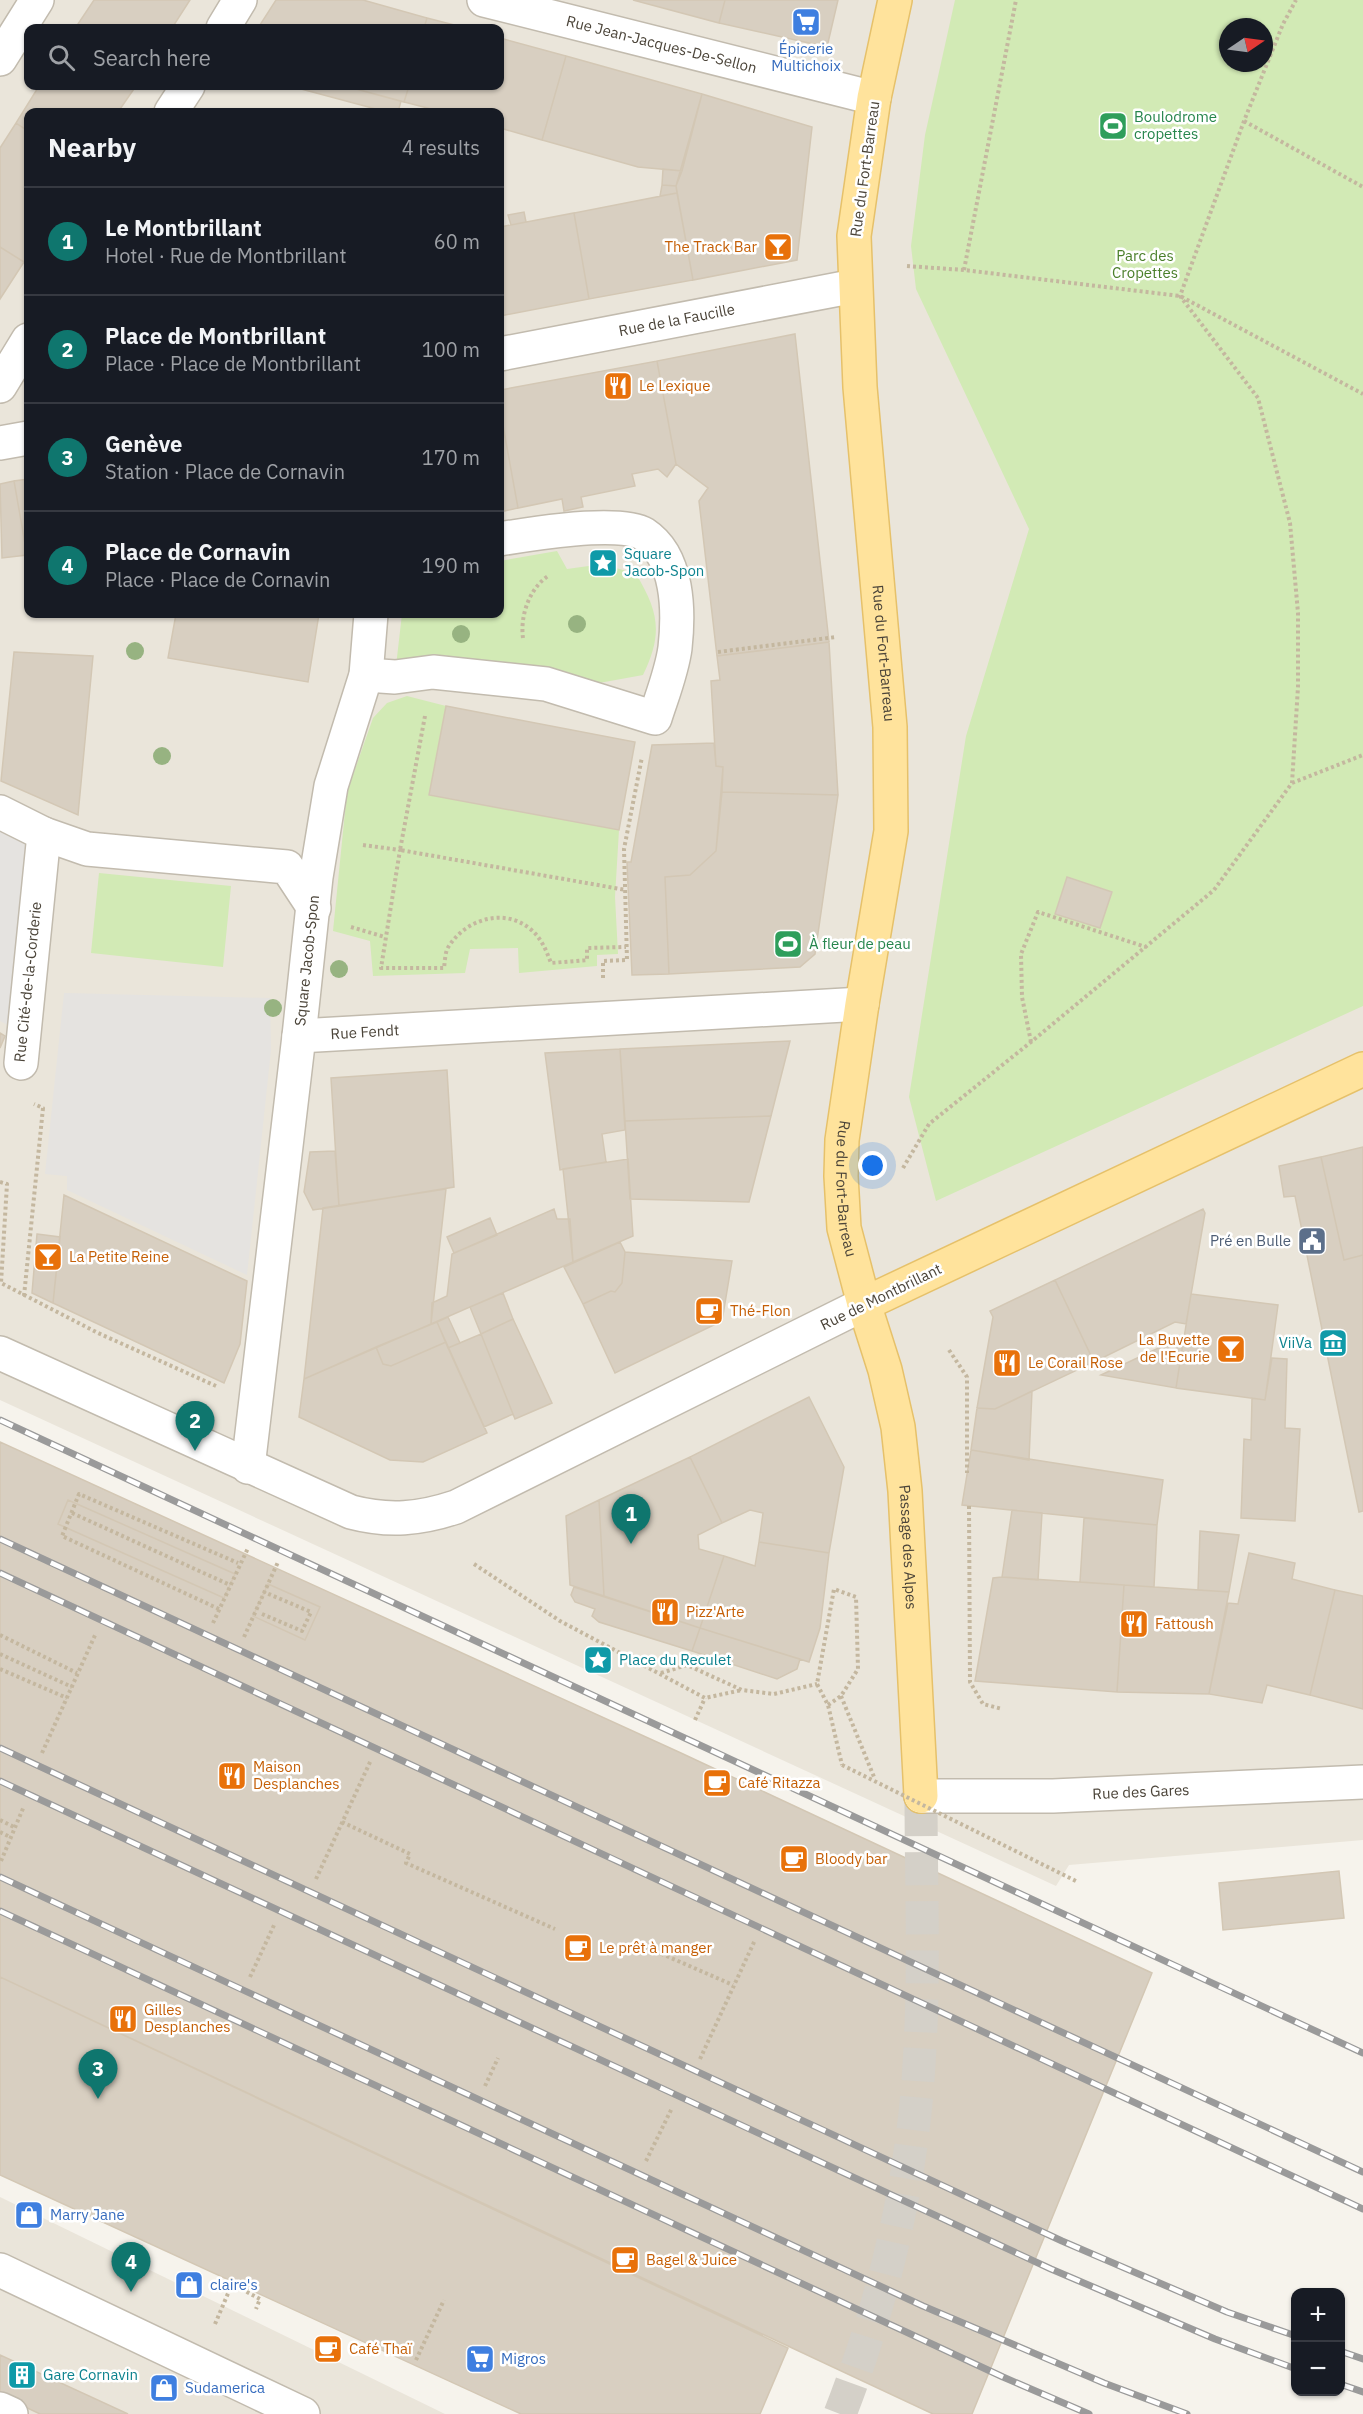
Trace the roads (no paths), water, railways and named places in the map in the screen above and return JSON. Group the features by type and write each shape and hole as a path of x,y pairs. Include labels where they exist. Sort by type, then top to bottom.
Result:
{"main road":[{"name":"Rue du Fort-Barreau","path":"864,1304 844,1228 841,1176 842,1140 891,831 891,750 884,644 868,498 854,236 874,98 895,0"},
{"name":"Rue de Montbrillant","path":"864,1304 1363,1069"},
{"name":"Passage des Alpes","path":"864,1304 885,1370 898,1427 905,1491 921,1796"}],"street":[{"path":"0,59 37,0"},
{"path":"225,24 240,0"},
{"name":"Rue Jean-Jacques-De-Sellon","path":"484,0 874,98"},
{"path":"174,108 185,90"},
{"name":"Rue de la Faucille","path":"504,353 855,285"},
{"path":"0,386 24,347"},
{"path":"0,443 24,439"},
{"path":"366,675 395,677 433,672 546,684 655,718 674,650 677,610 670,570 659,548 642,533 618,529 553,530 504,538"},
{"name":"Square Jacob-Spon","path":"299,1036 323,903 331,786 366,675 371,618"},
{"path":"0,812 44,834 87,849 287,867 323,903"},
{"name":"Rue Cité-de-la-Corderie","path":"21,1063 44,834"},
{"name":"Rue Fendt","path":"299,1036 862,1004"},
{"path":"248,1467 299,1036"},
{"name":"Rue de Montbrillant","path":"0,1353 351,1512 377,1519 399,1519 429,1516 456,1507 864,1304"},
{"name":"Rue des Gares","path":"921,1796 1053,1796 1363,1782"},
{"path":"0,2270 303,2414"},
{"path":"0,2409 11,2414"}],"tunnel":[{"path":"840,2414 870,2329 882,2286 910,2154 921,2031 921,1796"}],"railway":[{"path":"0,1420 1363,2053"},
{"path":"0,1539 1363,2172"},
{"path":"0,1573 1363,2209"},
{"path":"0,1748 1062,2241 1227,2312 1291,2334"},
{"path":"0,1781 1051,2269 1215,2339 1291,2367"},
{"path":"0,1877 923,2306 1104,2383 1187,2414"},
{"path":"0,1911 1003,2377 1089,2414"},
{"path":"1345,2353 1363,2359"},
{"path":"1345,2386 1363,2392"}],"place":[{"name":"Épicerie Multichoix","path":"806,22"},
{"name":"Boulodrome cropettes","path":"1113,126"},
{"name":"The Track Bar","path":"778,247"},
{"name":"Le Lexique","path":"618,386"},
{"name":"Square Jacob-Spon","path":"603,563"},
{"name":"À fleur de peau","path":"788,944"},
{"name":"Pré en Bulle","path":"1312,1241"},
{"name":"La Petite Reine","path":"48,1257"},
{"name":"Thé-Flon","path":"709,1311"},
{"name":"ViiVa","path":"1333,1343"},
{"name":"La Buvette de l'Ecurie","path":"1231,1349"},
{"name":"Le Corail Rose","path":"1007,1363"},
{"name":"Place de Montbrillant","path":"195,1451"},
{"name":"Le Montbrillant","path":"631,1544"},
{"name":"Pizz'Arte","path":"665,1612"},
{"name":"Fattoush","path":"1134,1624"},
{"name":"Place du Reculet","path":"598,1660"},
{"name":"Maison Desplanches","path":"232,1776"},
{"name":"Café Ritazza","path":"717,1783"},
{"name":"Bloody bar","path":"794,1859"},
{"name":"Le prêt à manger","path":"578,1948"},
{"name":"Gilles Desplanches","path":"123,2019"},
{"name":"Genève","path":"98,2099"},
{"name":"Marry Jane","path":"29,2215"},
{"name":"Bagel & Juice","path":"625,2260"},
{"name":"claire's","path":"189,2285"},
{"name":"Place de Cornavin","path":"131,2292"},
{"name":"Café Thaï","path":"328,2349"},
{"name":"Migros","path":"480,2359"},
{"name":"Gare Cornavin","path":"22,2375"},
{"name":"Sudamerica","path":"164,2388"}],"park label":[{"name":"Parc des Cropettes","path":"1145,264"}]}
